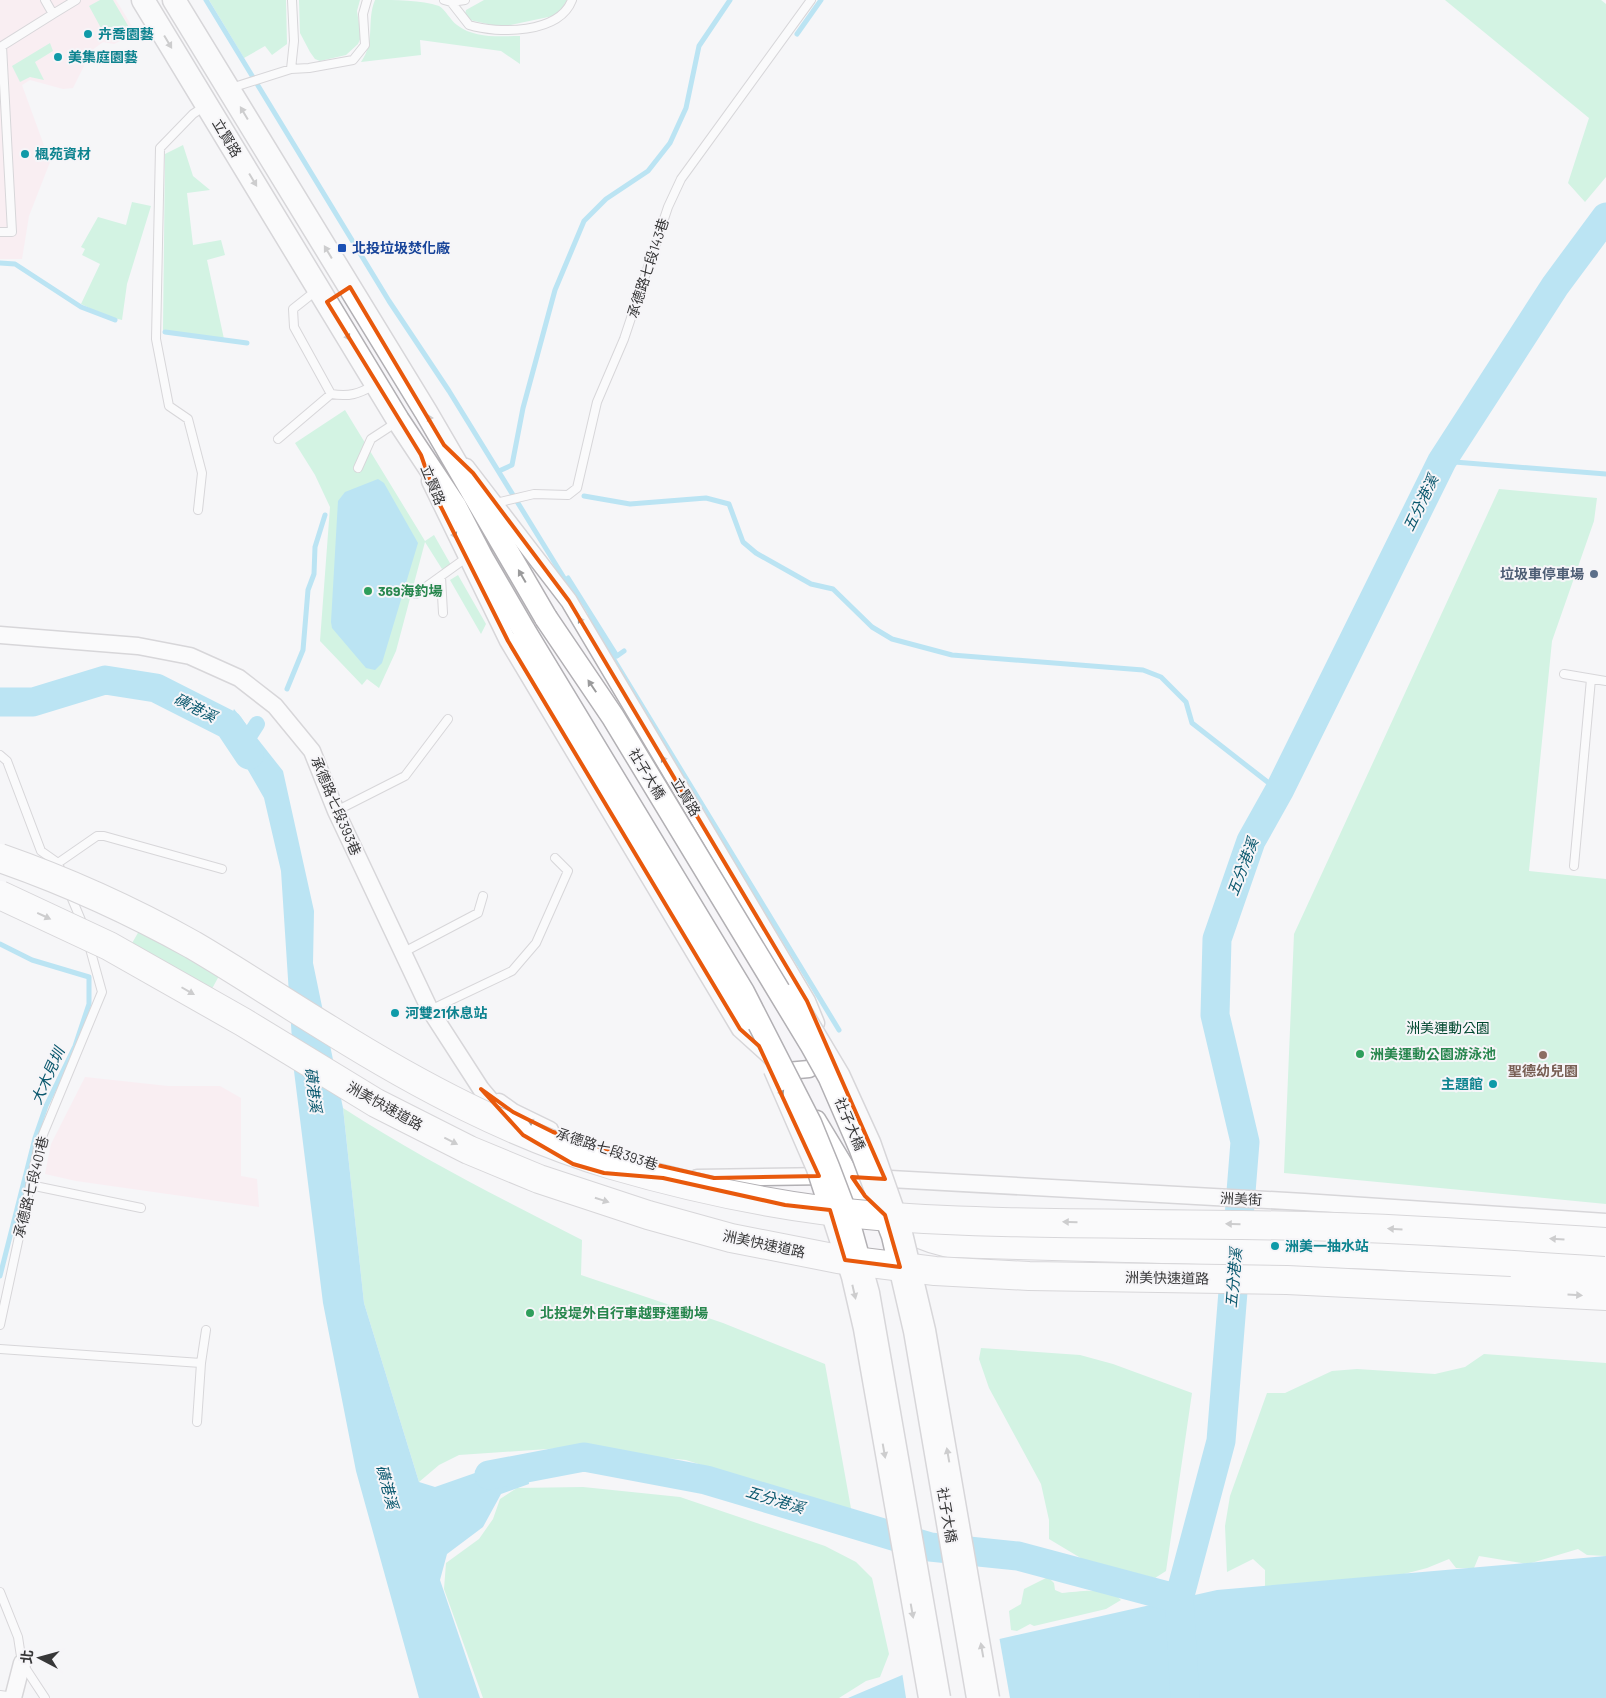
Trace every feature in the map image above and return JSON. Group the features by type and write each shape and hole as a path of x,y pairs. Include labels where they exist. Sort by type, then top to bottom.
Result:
{"highway":[{"path":"0,858 88,893 192,945 335,1034 429,1088 525,1134 611,1164 696,1186 785,1205 875,1216 973,1221 1318,1226 1606,1242"},
{"name":"洲美快速道路","path":"0,895 109,946 243,1022 376,1104 469,1150 538,1179 648,1215 731,1238 838,1259 935,1271 1029,1276 1286,1280 1606,1296"},
{"path":"864,1178 886,1195 898,1208 919,1223 945,1235 997,1246 1377,1255 1606,1270"}],"street":[{"name":"立賢路","path":"143,0 398,420 456,506 474,558 508,641 740,1029 787,1071 864,1178"},
{"name":"立賢路","path":"174,0 350,287 490,520 546,618"},
{"path":"323,295 350,287"},
{"name":"立賢路","path":"444,445 473,473 569,601 807,1001 828,1055 847,1095 864,1178"},
{"name":"立賢路","path":"474,558 521,636"},
{"name":"社子大橋","path":"546,618 613,717 811,1044 830,1078 860,1147 893,1236 915,1331 978,1698"},
{"name":"承德路七段393巷","path":"0,635 138,646 190,656 239,678 275,706 312,751 336,811 430,1010 482,1089 501,1114 523,1135 548,1153 573,1164 604,1174 714,1178 864,1178"},
{"path":"521,636 733,998 767,1061 815,1169 850,1277 862,1328 927,1698"},
{"path":"521,636 743,992 806,1115 828,1167 847,1217 868,1294 940,1698"},
{"path":"613,717 683,811 822,1039 841,1074 872,1142 904,1233 927,1330 991,1698"},
{"path":"787,1071 809,1069 828,1055"},
{"name":"承德路七段393巷","path":"482,1089 513,1112 552,1132 583,1144 657,1165 714,1178"},
{"name":"洲美街","path":"864,1178 1263,1200 1606,1222"},
{"path":"9,1697 22,1664"}],"lane":[{"path":"45,0 53,14"},
{"path":"0,232 12,232 2,46 76,0"},
{"path":"291,68 294,41 292,0"},
{"path":"229,89 291,68 317,67 353,60 365,45 363,14 367,0"},
{"path":"448,1 465,0"},
{"path":"448,1 468,25 503,31 556,21 564,14 572,0"},
{"name":"承德路七段143巷","path":"496,503 534,494 568,495 577,488 597,402 624,339 668,207 681,179 811,0"},
{"path":"198,510 202,473 188,419 169,406 156,339 160,148 193,114 207,105"},
{"path":"323,295 293,309 294,327 331,394"},
{"path":"278,439 331,394 347,396 361,393 376,384"},
{"path":"358,468 371,439 398,420"},
{"path":"416,594 474,558"},
{"path":"441,577 443,613"},
{"path":"1564,674 1606,681"},
{"path":"1574,866 1591,679"},
{"path":"336,811 405,776 448,719"},
{"name":"承德路七段401巷","path":"0,755 7,761 41,851 58,863 86,932 102,992 39,1144 0,1325"},
{"path":"58,863 98,836 104,836 222,869"},
{"path":"430,1010 512,971 536,943 568,871 555,858"},
{"path":"402,953 478,913 483,896"},
{"path":"30,1185 141,1208"},
{"path":"197,1422 201,1363 206,1330"},
{"path":"0,1349 201,1363"},
{"path":"0,1592 18,1637 22,1664 45,1698"}],"highlighted area":[{"path":"350,287 444,445 473,473 569,601 807,1001 885,1179 852,1177 865,1196 885,1215 900,1267 845,1260 830,1210 785,1205 663,1178 604,1173 573,1164 523,1135 481,1089 513,1112 553,1132 657,1165 714,1178 819,1176 759,1046 740,1029 508,641 435,495 421,455 327,302"}],"shaded area":[{"path":"0,0 116,0 136,33 114,44 103,42 91,51 81,53 84,66 73,88 63,89 30,80 22,85 50,162 29,216 22,259 0,259"},
{"path":"85,1077 168,1086 220,1086 241,1098 241,1176 257,1179 259,1207 76,1181 45,1174 51,1144"}],"green space":[{"path":"100,0 113,0 130,29 108,41 89,6"},
{"path":"209,0 286,0 287,44 272,55 265,46 244,58"},
{"path":"299,0 360,0 357,11 361,37 358,44 346,55 320,61 315,59 300,33"},
{"path":"375,0 432,4 439,6 457,25 471,33 487,36 520,36 520,64 501,51 420,40 421,55 361,62 366,54 370,39 372,8"},
{"path":"484,0 567,0 560,11 553,16 501,27 470,20 465,14 466,10"},
{"path":"1445,0 1601,0 1606,4 1606,177 1585,202 1568,183 1589,118"},
{"path":"50,43 53,51 35,62 44,80 30,77 20,82 12,66"},
{"path":"183,145 193,176 210,190 187,193 193,245 221,240 225,255 207,260 224,339 163,330 165,154"},
{"path":"132,202 151,206 127,284 122,320 106,316 81,304 100,264 82,255 85,249 81,247 98,217 126,225"},
{"name":"369海釣場","path":"345,410 425,541 434,535 451,565 442,569 425,542 396,651 379,688 367,679 362,685 320,641 330,507 315,475 295,443"},
{"name":"洲美運動公園","path":"1499,489 1597,498 1594,521 1552,641 1529,871 1606,879 1606,1204 1284,1173 1294,934"},
{"path":"458,575 486,624 481,634 450,580"},
{"path":"151,910 230,956 203,1005 123,959"},
{"name":"北投堤外自行車越野運動場","path":"343,1108 431,1161 582,1240 581,1275 723,1323 825,1364 852,1514 686,1460 562,1448 459,1455 439,1465 419,1482 364,1303"},
{"path":"981,1348 1080,1355 1113,1364 1192,1393 1166,1571 1155,1578 1084,1560 1049,1539 1049,1520 1041,1484 989,1388 979,1359"},
{"path":"1484,1354 1606,1363 1606,1556 1587,1555 1578,1549 1528,1564 1479,1556 1474,1568 1456,1568 1449,1559 1427,1568 1370,1583 1265,1587 1265,1570 1253,1559 1227,1572 1225,1526 1230,1496 1267,1393 1285,1393 1332,1371 1357,1369 1435,1374 1465,1367"},
{"path":"583,1487 680,1497 825,1546 856,1562 872,1578 889,1654 880,1677 866,1681 839,1698 483,1698 444,1589 446,1563 479,1539 493,1519 500,1499 517,1488"},
{"path":"1048,1577 1054,1583 1055,1590 1062,1593 1101,1591 1121,1600 1106,1609 1034,1626 1030,1624 1017,1631 1011,1630 1009,1611 1021,1604 1024,1589"}],"water":[{"path":"378,479 384,483 418,543 382,663 375,670 366,668 332,628 331,622 338,501 345,492"},
{"path":"234,709 283,771 314,911 313,963 343,1108 364,1303 419,1482 435,1487 526,1455 529,1484 501,1494 483,1527 447,1554 440,1580 480,1698 419,1698 356,1471 323,1303 294,1071 281,871 264,798 225,730"},
{"path":"1606,1556 1606,1698 848,1698 973,1645 1217,1590"}],"pier":[{"path":"999,1636 1010,1698 906,1698 902,1672 973,1642"}],"waterway":[{"path":"206,0 389,301 449,391 577,599"},
{"path":"499,471 512,465 523,408 555,290 584,221 606,199 648,171 670,143 686,108 699,46 730,0"},
{"path":"797,34 821,0"},
{"name":"五分港溪","path":"1185,1698 1179,1599 1221,1441 1245,1142 1215,1015 1217,939 1251,841 1279,791 1442,461 1555,286 1606,217"},
{"path":"0,263 15,264 81,307 115,320"},
{"path":"165,332 247,343"},
{"path":"1442,461 1606,474"},
{"path":"584,496 630,504 706,498 729,504 743,542 756,553 811,584 833,589 872,627 892,639 952,655 1143,670 1161,677 1186,702 1192,723 1279,791"},
{"path":"287,689 303,650 308,590 314,574 315,547 325,515"},
{"path":"568,578 617,656 624,651"},
{"path":"588,617 839,1030"},
{"name":"磺港溪","path":"0,702 33,702 105,680 156,688 229,725 249,755"},
{"path":"243,746 257,724"},
{"name":"大木見圳","path":"0,944 32,960 89,977 89,1004 75,1046 46,1106 35,1138 0,1276"},
{"name":"五分港溪","path":"489,1475 584,1457 706,1480 930,1547 1018,1556 1179,1599"}],"place":[{"name":"卉喬園藝","path":"88,34"},
{"name":"美集庭園藝","path":"58,57"},
{"name":"楓苑資材","path":"25,154"},
{"name":"北投垃圾焚化廠","path":"342,248"},
{"name":"垃圾車停車場","path":"1594,574"},
{"name":"369海釣場","path":"368,591"},
{"name":"河雙21休息站","path":"395,1013"},
{"name":"洲美運動公園游泳池","path":"1360,1054"},
{"name":"聖德幼兒園","path":"1543,1055"},
{"name":"主題館","path":"1493,1084"},
{"name":"洲美一抽水站","path":"1275,1246"},
{"name":"北投堤外自行車越野運動場","path":"530,1313"}]}
